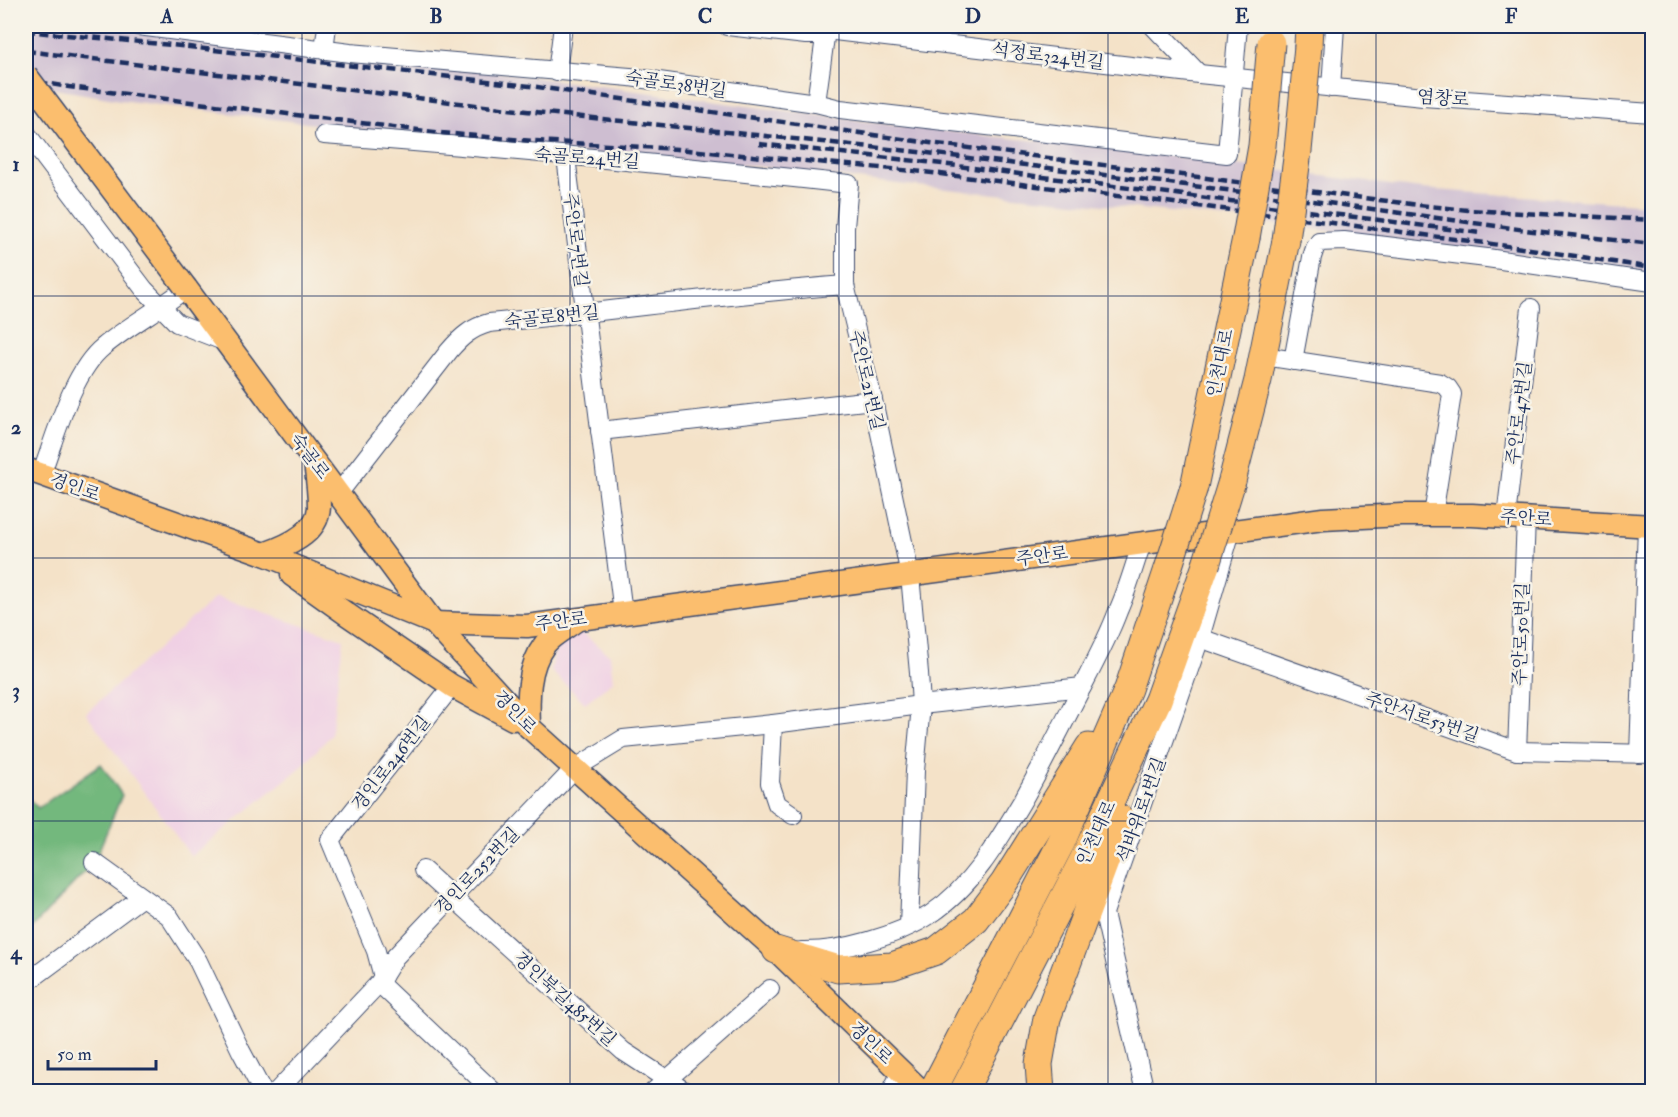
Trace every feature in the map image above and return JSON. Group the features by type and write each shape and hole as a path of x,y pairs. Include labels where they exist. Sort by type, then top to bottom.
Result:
{"highway":[{"name":"인천대로","path":"932,1092 1062,843 1128,688 1168,569 1194,487 1246,238 1262,146 1271,34"},
{"path":"1263,356 1286,240 1298,151 1309,36"},
{"name":"인천대로","path":"963,1092 1083,860 1158,700 1206,565 1232,481 1263,356"},
{"path":"776,950 838,969 892,966 936,951 976,920 1004,883 1128,688"},
{"path":"1041,1092 1039,1064 1047,1018 1128,799 1158,700"}],"main road":[{"name":"숙골로","path":"26,75 434,623"},
{"path":"264,555 293,544 311,527 319,510 315,463"},
{"name":"경인로","path":"33,472 264,555 434,623 529,727 776,950 896,1082 922,1092"},
{"name":"주안로","path":"434,623 527,626 1323,519 1433,515 1650,526"},
{"path":"264,555 452,686 529,727 528,688 536,662 545,644 578,619"}],"street":[{"name":"숙골로38번길","path":"138,26 324,50 630,77 816,103 840,109 1227,154 1234,78"},
{"path":"324,50 327,26"},
{"path":"557,72 563,26"},
{"name":"석정로324번길","path":"727,26 806,35 817,35 825,28 1234,78"},
{"path":"1153,26 1199,74"},
{"path":"1234,78 1238,26"},
{"path":"1331,88 1335,26"},
{"path":"816,103 825,28"},
{"name":"염창로","path":"1234,78 1435,98 1653,113"},
{"path":"26,133 144,290 160,307 177,323 226,342"},
{"name":"숙골로24번길","path":"324,135 566,157 625,160 849,184"},
{"name":"주안로7번길","path":"566,157 623,613"},
{"name":"주안로21번길","path":"849,184 845,226 845,285 873,400 910,575 921,705 915,771 909,926"},
{"path":"1293,361 1312,257 1314,248 1319,242 1344,241 1653,282"},
{"name":"숙골로8번길","path":"338,494 448,351 463,335 476,327 489,323 586,314 780,290 845,285"},
{"path":"33,472 89,361 101,348 186,288"},
{"name":"주안로47번길","path":"1516,518 1532,308"},
{"path":"1263,356 1440,383 1448,388 1452,394 1433,515"},
{"path":"600,431 873,400"},
{"name":"주안로50번길","path":"1516,518 1517,751"},
{"path":"1646,754 1650,526"},
{"name":"석바위로1번길","path":"1145,1092 1104,913 1200,638 1231,531"},
{"path":"776,950 820,951 888,935 932,914 978,869 999,840 1042,767 1118,611 1142,543"},
{"name":"주안서로53번길","path":"1200,638 1517,751 1646,754"},
{"name":"경인로246번길","path":"381,980 376,951 330,840 452,686"},
{"name":"경인로252번길","path":"276,1092 381,980 395,957 574,769 623,739 1082,687"},
{"path":"773,723 771,783 777,804 793,815"},
{"path":"94,862 169,916 198,961 263,1092"},
{"name":"경인북길485번길","path":"423,870 623,1051 686,1092"},
{"path":"26,983 142,897"},
{"path":"381,980 494,1092"},
{"path":"653,1092 770,989"}],"shaded area":[{"path":"26,26 103,26 375,56 905,127 1124,150 1421,189 1652,205 1652,276 1555,260 1220,217 898,184 747,165 510,148 120,100 26,84"},
{"path":"216,597 343,639 331,735 299,769 191,856 86,713"},
{"path":"577,629 610,655 613,681 585,703 551,671 557,640"}],"green space":[{"path":"101,764 122,795 94,862 26,934 26,796 38,808"}],"railway":[{"path":"26,31 171,45 530,86 930,143 1419,205 1468,210 1652,220"},
{"path":"26,51 526,111 928,153 1533,231 1652,244"},
{"path":"26,80 442,133 677,149 924,172 1303,219 1530,249 1652,268"},
{"path":"759,144 926,162 1480,233"}]}
